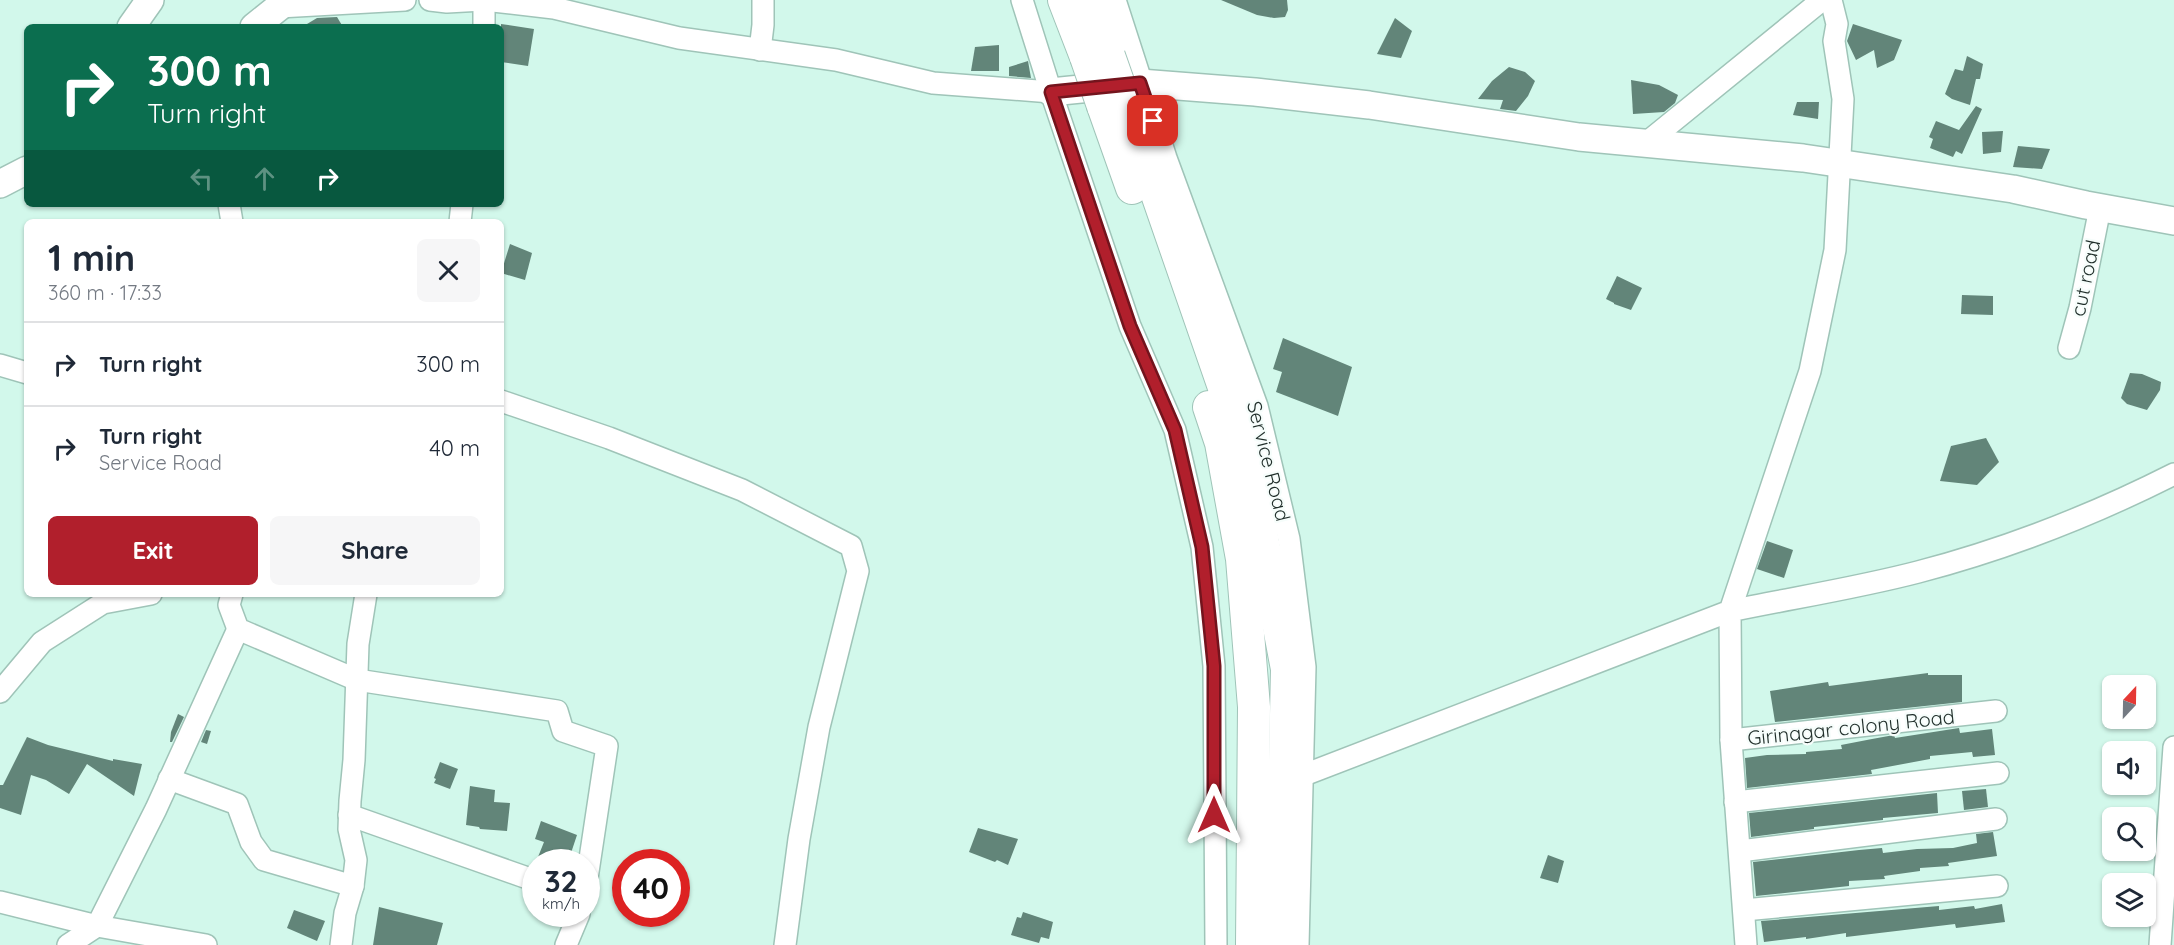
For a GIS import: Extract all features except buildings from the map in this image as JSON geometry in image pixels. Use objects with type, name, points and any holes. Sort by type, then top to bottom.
[{"type":"highway","points":[[1064,0],[1122,95],[1245,448],[1287,669],[1281,945]]},
{"type":"highway","points":[[1090,0],[1097,56]]},
{"type":"highway","points":[[1122,95],[1221,443],[1242,559],[1254,707],[1252,945]]},
{"type":"main road","points":[[132,24],[150,0]]},
{"type":"main road","points":[[257,24],[281,3]]},
{"type":"main road","points":[[1051,92],[1122,95],[1255,92],[1369,105],[1579,137],[1803,158],[2013,189],[2174,221]]},
{"type":"street","points":[[281,3],[405,0]]},
{"type":"street","points":[[430,0],[540,3],[601,10],[679,38],[836,60],[933,83],[1051,92]]},
{"type":"street","points":[[484,0],[484,24]]},
{"type":"street","points":[[759,50],[763,25],[762,0]]},
{"type":"street","points":[[1022,0],[1130,326],[1175,430],[1202,547],[1214,666],[1216,945]]},
{"type":"street","name":"Service Road","points":[[1115,0],[1122,95],[1257,406],[1289,539],[1305,667],[1298,945]]},
{"type":"street","points":[[1645,144],[1821,0]]},
{"type":"street","points":[[1731,741],[1730,611],[1810,370],[1835,250],[1843,99],[1834,41],[1836,24],[1831,0]]},
{"type":"street","name":"cut road","points":[[2069,348],[2080,308],[2100,208]]},
{"type":"street","points":[[0,365],[24,372]]},
{"type":"street","points":[[504,402],[609,438],[741,490],[851,546],[858,571],[819,727],[799,839],[785,945]]},
{"type":"street","points":[[1304,775],[1730,611],[1918,572],[2019,541],[2121,501],[2174,474]]},
{"type":"street","points":[[0,692],[42,642],[103,603],[135,597]]},
{"type":"street","points":[[68,945],[97,926],[169,779],[238,629],[229,605],[231,597]]},
{"type":"street","points":[[341,945],[356,860],[349,829],[349,815],[358,644],[366,597]]},
{"type":"street","points":[[238,629],[357,680],[557,711],[563,731],[607,746],[591,849]]},
{"type":"street","name":"Girinagar colony Road","points":[[1746,945],[1731,741],[1996,711]]},
{"type":"street","points":[[2160,945],[2171,819],[2174,747]]},
{"type":"street","points":[[1736,802],[1998,773]]},
{"type":"street","points":[[169,779],[237,804],[251,842],[264,860],[353,886]]},
{"type":"street","points":[[349,815],[522,876]]},
{"type":"street","points":[[1740,851],[1996,819]]},
{"type":"street","points":[[1744,910],[1996,886]]},
{"type":"street","points":[[0,902],[97,926],[206,945]]},
{"type":"street","points":[[566,945],[574,927]]},
{"type":"route","points":[[1153,121],[1140,83],[1051,92],[1130,326],[1175,430],[1202,547],[1214,666],[1214,815]]}]
